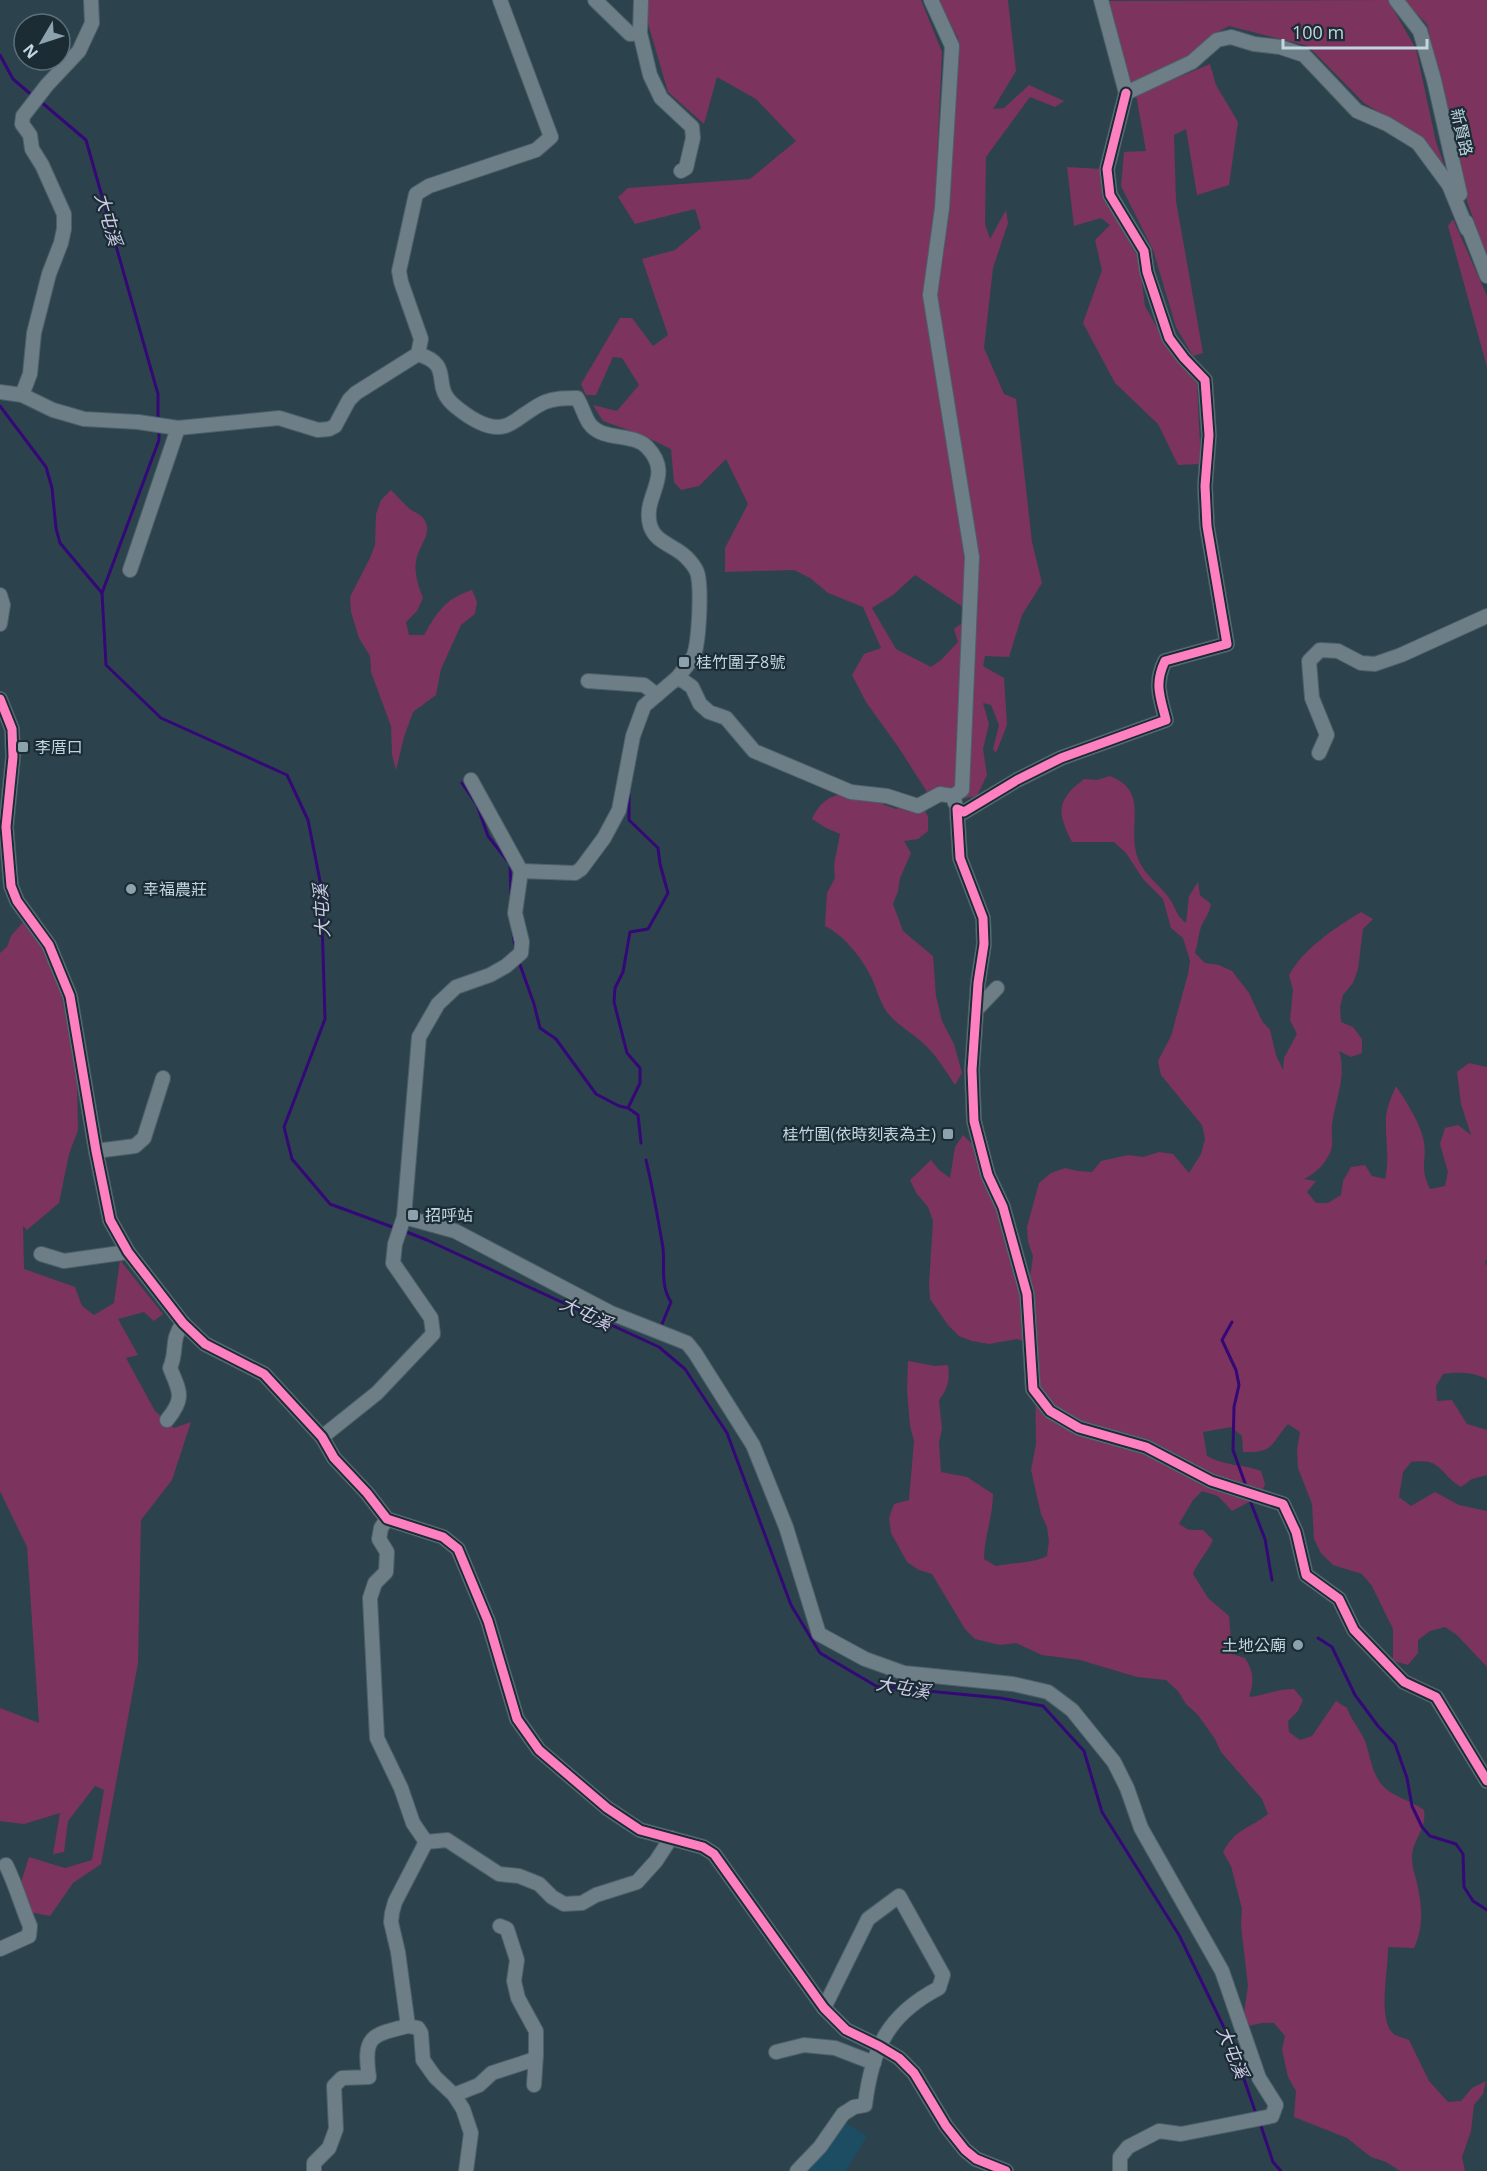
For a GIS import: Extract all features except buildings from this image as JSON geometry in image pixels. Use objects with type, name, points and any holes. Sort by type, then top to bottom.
[{"type":"street","points":[[22,395],[30,374],[34,333],[49,274],[64,229],[63,214],[42,165],[32,149],[30,135],[22,124],[23,116],[47,85],[79,51],[92,23],[91,0]]},
{"type":"street","points":[[0,392],[22,395],[53,410],[84,419],[138,422],[178,429],[279,418],[318,430],[335,426],[349,400],[356,393],[418,354],[421,339],[399,270],[416,194],[429,186],[536,150],[551,137],[500,0]]},
{"type":"street","points":[[595,0],[630,34],[640,33]]},
{"type":"street","points":[[641,0],[640,33],[650,75],[661,98],[692,127],[693,138],[686,168],[681,171]]},
{"type":"street","points":[[931,0],[952,46],[942,208],[930,295],[972,557],[962,790],[955,803],[960,858],[983,918],[984,944],[978,983],[972,1070],[974,1121],[988,1175],[1003,1207],[1027,1294],[1033,1389],[1050,1411],[1079,1428],[1146,1447],[1211,1481],[1283,1504],[1296,1532],[1306,1575],[1339,1599],[1354,1630],[1404,1682],[1436,1697],[1487,1781]]},
{"type":"street","points":[[678,677],[692,687],[700,704],[709,712],[726,718],[754,751],[851,792],[886,796],[918,806],[940,794],[964,812],[1017,780],[1061,758],[1166,720],[1159,693],[1158,675],[1165,661],[1227,644],[1207,526],[1205,486],[1209,435],[1205,380],[1169,339],[1147,272],[1144,251],[1110,195],[1107,169],[1126,93],[1101,0]]},
{"type":"street","name":"新賢路","points":[[1396,0],[1420,31],[1434,80],[1467,229],[1487,276]]},
{"type":"street","points":[[1126,93],[1192,63],[1217,40],[1231,37],[1254,44],[1280,47],[1304,55],[1357,111],[1387,124],[1418,143],[1449,185],[1467,229]]},
{"type":"street","points":[[418,354],[438,363],[444,395],[447,399],[464,413],[485,424],[506,426],[543,403],[559,398],[577,398],[589,423],[598,432],[647,447],[658,463],[659,471],[658,485],[648,515],[651,528],[663,543],[675,547],[697,571],[699,616],[694,655],[678,677],[644,706],[633,736],[619,810],[604,838],[581,869],[575,873],[521,871]]},
{"type":"street","points":[[130,570],[178,429]]},
{"type":"street","points":[[0,595],[3,605],[0,624]]},
{"type":"street","points":[[1319,753],[1327,735],[1312,698],[1309,661],[1314,654],[1320,650],[1338,651],[1361,663],[1375,664],[1401,655],[1487,616]]},
{"type":"street","points":[[588,681],[644,685],[657,695]]},
{"type":"street","points":[[0,699],[12,729],[13,757],[6,827],[11,886],[17,901],[49,945],[70,996],[110,1220],[128,1252],[183,1323],[205,1344],[264,1374],[322,1437],[334,1458],[367,1493],[387,1519],[442,1537],[459,1549],[488,1621],[517,1719],[539,1750],[608,1808],[640,1830],[704,1847],[714,1854],[824,2008],[846,2030],[899,2058],[914,2073],[946,2126],[965,2150],[976,2159],[1006,2171]]},
{"type":"street","points":[[322,1437],[376,1393],[433,1334],[431,1318],[393,1263],[395,1244],[404,1220],[419,1036],[438,1004],[456,987],[490,975],[517,956],[522,942],[515,914],[521,871],[471,780]]},
{"type":"street","points":[[976,1010],[997,988]]},
{"type":"street","points":[[96,1151],[135,1146],[144,1138],[163,1078]]},
{"type":"street","points":[[404,1220],[455,1231],[611,1313],[687,1343],[753,1445],[786,1527],[819,1634],[865,1659],[904,1673],[1013,1683],[1048,1692],[1072,1710],[1114,1762],[1127,1788],[1141,1828],[1222,1971],[1259,2078],[1276,2105],[1272,2116],[1264,2118],[1181,2134],[1159,2131],[1128,2147],[1120,2157],[1120,2171]]},
{"type":"street","points":[[41,1254],[64,1261],[128,1252]]},
{"type":"street","points":[[167,1420],[177,1408],[181,1395],[170,1368],[175,1357],[175,1334],[183,1323]]},
{"type":"street","points":[[387,1519],[381,1528],[379,1539],[387,1552],[386,1572],[375,1583],[370,1598],[377,1738],[401,1788],[412,1823],[426,1842]]},
{"type":"street","points":[[426,1842],[447,1840],[499,1874],[519,1876],[539,1884],[552,1897],[564,1904],[582,1903],[596,1895],[637,1882],[656,1861],[671,1838]]},
{"type":"street","points":[[408,2026],[392,1913],[395,1902],[426,1842]]},
{"type":"street","points":[[0,1949],[29,1936],[31,1932],[16,1895],[17,1887],[6,1865]]},
{"type":"street","points":[[797,2171],[820,2147],[843,2114],[865,2105],[868,2079],[882,2038],[899,2015],[920,1998],[939,1988],[943,1975],[899,1896],[868,1919],[824,2008]]},
{"type":"street","points":[[500,1926],[507,1929],[517,1960],[514,1981],[518,1998],[536,2031],[534,2085]]},
{"type":"street","points":[[314,2171],[314,2163],[329,2148],[336,2129],[334,2086],[342,2078],[369,2077],[366,2056],[372,2039],[376,2034],[408,2026],[418,2028],[421,2033],[423,2060],[435,2077],[454,2095],[463,2109],[471,2133],[466,2171]]},
{"type":"street","points":[[776,2052],[804,2045],[835,2048],[874,2063]]},
{"type":"street","points":[[454,2095],[479,2085],[492,2073],[532,2060],[536,2055]]},
{"type":"shaded area","points":[[648,0],[921,0],[942,52],[935,204],[925,311],[957,505],[965,566],[966,609],[915,575],[893,595],[872,608],[896,649],[931,667],[958,642],[954,629],[962,623],[962,712],[958,785],[937,792],[927,792],[866,702],[852,675],[864,654],[881,648],[863,607],[828,593],[810,578],[794,570],[725,572],[725,548],[748,504],[726,459],[699,486],[681,490],[674,482],[671,449],[642,435],[603,421],[593,405],[617,411],[639,385],[622,358],[613,357],[596,395],[586,395],[581,384],[620,318],[632,318],[653,346],[668,335],[642,259],[675,250],[701,228],[695,209],[635,224],[618,197],[628,188],[750,179],[796,141],[756,99],[717,77],[704,124],[668,92],[647,20]]},
{"type":"shaded area","points":[[937,0],[1008,0],[1016,71],[993,109],[1004,108],[1029,85],[1064,101],[1055,107],[1030,97],[986,157],[985,224],[990,239],[1006,210],[1008,223],[993,268],[984,348],[1004,394],[1016,399],[1032,542],[1042,583],[1022,615],[1009,657],[985,656],[983,666],[1004,678],[1007,725],[996,753],[993,749],[999,725],[991,705],[983,703],[989,724],[983,749],[987,775],[977,796],[961,799],[970,778],[976,555],[947,353],[936,293],[953,136],[958,38]]},
{"type":"shaded area","points":[[1388,0],[1416,49],[1436,142],[1444,164],[1419,137],[1364,103],[1308,46],[1229,26],[1212,35],[1188,59],[1132,85],[1106,1]]},
{"type":"shaded area","points":[[1403,0],[1487,0],[1487,258],[1466,198],[1427,24]]},
{"type":"shaded area","points":[[1210,64],[1216,85],[1238,122],[1229,185],[1197,195],[1186,129],[1174,135],[1176,201],[1203,353],[1193,356],[1176,327],[1153,250],[1121,186],[1124,152],[1146,151],[1136,95]]},
{"type":"shaded area","points":[[1067,167],[1102,169],[1119,224],[1139,259],[1145,306],[1163,338],[1197,383],[1201,464],[1178,465],[1158,424],[1115,383],[1083,323],[1102,270],[1095,240],[1110,225],[1101,218],[1074,226]]},
{"type":"shaded area","points":[[1453,219],[1487,296],[1487,367],[1448,226]]},
{"type":"shaded area","points":[[391,490],[411,510],[422,517],[427,528],[416,567],[423,598],[417,611],[406,622],[409,635],[424,635],[443,607],[455,597],[472,590],[477,602],[475,614],[461,625],[441,669],[436,695],[413,712],[396,770],[392,755],[391,726],[371,672],[370,656],[359,638],[351,612],[350,597],[375,545],[376,514],[381,500]]},
{"type":"shaded area","points":[[1110,776],[1130,791],[1135,810],[1135,844],[1140,863],[1167,895],[1180,918],[1186,923],[1189,896],[1198,882],[1200,895],[1211,904],[1201,927],[1195,953],[1205,963],[1219,965],[1232,971],[1249,993],[1262,1021],[1270,1030],[1276,1055],[1283,1070],[1284,1058],[1297,1034],[1290,1020],[1293,990],[1289,975],[1312,947],[1341,925],[1361,912],[1373,919],[1363,929],[1358,969],[1353,983],[1343,995],[1340,1007],[1341,1022],[1353,1027],[1362,1039],[1362,1053],[1351,1057],[1339,1051],[1342,1070],[1332,1125],[1331,1150],[1319,1168],[1304,1179],[1316,1181],[1307,1192],[1316,1203],[1328,1203],[1341,1195],[1343,1181],[1351,1167],[1365,1165],[1372,1176],[1385,1179],[1386,1117],[1396,1086],[1413,1113],[1422,1135],[1425,1149],[1425,1175],[1430,1189],[1445,1186],[1448,1172],[1440,1144],[1445,1128],[1458,1125],[1471,1135],[1461,1104],[1457,1072],[1469,1063],[1487,1067],[1487,1259],[1485,1262],[1487,1266],[1487,1379],[1465,1373],[1443,1374],[1436,1386],[1437,1401],[1452,1400],[1467,1424],[1487,1430],[1487,1475],[1472,1479],[1461,1487],[1435,1464],[1421,1461],[1411,1462],[1403,1472],[1399,1497],[1411,1506],[1435,1492],[1459,1505],[1487,1511],[1487,1667],[1457,1635],[1445,1627],[1430,1631],[1418,1640],[1418,1653],[1408,1665],[1393,1661],[1393,1629],[1372,1586],[1362,1574],[1333,1565],[1321,1553],[1314,1539],[1312,1504],[1298,1468],[1297,1450],[1300,1432],[1288,1424],[1271,1446],[1253,1452],[1243,1452],[1242,1436],[1231,1427],[1203,1432],[1207,1456],[1220,1462],[1261,1471],[1265,1484],[1260,1496],[1232,1511],[1218,1496],[1202,1491],[1193,1500],[1179,1524],[1189,1530],[1203,1530],[1213,1540],[1193,1574],[1208,1598],[1229,1616],[1232,1654],[1245,1658],[1252,1672],[1249,1697],[1294,1689],[1303,1700],[1298,1711],[1288,1721],[1289,1732],[1300,1740],[1312,1736],[1336,1701],[1347,1708],[1361,1732],[1381,1784],[1390,1792],[1424,1810],[1423,1824],[1414,1845],[1412,1859],[1419,1891],[1421,1924],[1414,1948],[1388,1947],[1386,2019],[1395,2035],[1409,2040],[1429,2081],[1448,2102],[1461,2101],[1472,2088],[1486,2081],[1483,2094],[1474,2105],[1471,2131],[1462,2157],[1465,2171],[1400,2171],[1386,2162],[1371,2157],[1347,2138],[1294,2117],[1296,2091],[1288,2077],[1282,2050],[1285,2036],[1274,2023],[1248,2026],[1244,2013],[1248,1986],[1241,1926],[1242,1909],[1231,1866],[1223,1852],[1238,1833],[1268,1814],[1262,1799],[1221,1752],[1215,1739],[1178,1691],[1166,1680],[1137,1677],[1080,1660],[1042,1655],[1016,1643],[1000,1645],[975,1639],[965,1629],[932,1574],[919,1570],[907,1562],[891,1533],[889,1518],[894,1504],[909,1500],[914,1441],[910,1426],[907,1390],[908,1361],[935,1366],[948,1365],[948,1384],[939,1400],[942,1429],[939,1442],[941,1472],[967,1477],[993,1494],[984,1559],[996,1566],[1035,1560],[1047,1556],[1049,1541],[1031,1470],[1036,1444],[1035,1372],[1038,1358],[1030,1344],[1017,1339],[989,1344],[972,1341],[959,1336],[948,1325],[930,1299],[933,1221],[928,1207],[917,1194],[910,1180],[931,1160],[950,1178],[955,1147],[963,1135],[972,1144],[977,1155],[1027,1285],[1033,1256],[1028,1242],[1027,1227],[1039,1183],[1051,1173],[1065,1168],[1092,1172],[1101,1161],[1128,1155],[1143,1157],[1159,1152],[1173,1154],[1189,1173],[1201,1154],[1205,1139],[1202,1125],[1161,1075],[1158,1061],[1171,1036],[1188,974],[1190,961],[1183,938],[1171,928],[1163,899],[1143,879],[1126,853],[1114,842],[1072,842],[1063,822],[1064,800],[1075,786],[1084,779],[1097,780]]},
{"type":"shaded area","points":[[850,792],[878,792],[882,804],[896,809],[909,804],[922,804],[928,817],[928,831],[918,839],[904,841],[911,853],[900,878],[893,904],[903,931],[933,956],[936,996],[942,1021],[954,1044],[962,1073],[955,1085],[932,1052],[886,1011],[869,973],[853,949],[825,926],[827,893],[835,878],[834,865],[840,834],[812,819],[819,807],[827,800]]},
{"type":"shaded area","points":[[25,920],[45,949],[59,981],[77,1080],[78,1130],[69,1154],[59,1203],[27,1230],[23,1226],[24,1269],[75,1287],[82,1306],[94,1315],[114,1303],[120,1260],[163,1314],[154,1321],[144,1312],[118,1319],[138,1355],[126,1358],[155,1411],[174,1428],[191,1422],[172,1480],[141,1520],[138,1663],[101,1864],[73,1883],[50,1916],[29,1912],[19,1889],[29,1857],[65,1868],[92,1860],[104,1790],[95,1786],[68,1821],[64,1852],[53,1854],[60,1813],[24,1824],[0,1821],[0,1708],[39,1723],[27,1547],[0,1491],[0,953],[7,947],[11,936]]},
{"type":"shaded area","points":[[840,2119],[867,2136],[846,2171],[802,2171]]},
{"type":"waterway","name":"大屯溪","points":[[0,55],[13,79],[34,97]]},
{"type":"waterway","name":"大屯溪","points":[[40,101],[86,140],[158,394],[158,417]]},
{"type":"waterway","points":[[0,406],[46,467],[52,488],[60,543],[102,593]]},
{"type":"waterway","name":"大屯溪","points":[[159,434],[159,440],[102,593],[106,665],[161,718],[287,775],[308,820],[321,886],[325,1019],[284,1127],[292,1159],[330,1204],[395,1228]]},
{"type":"waterway","points":[[462,783],[477,805],[488,836],[510,864],[511,896]]},
{"type":"waterway","points":[[628,1108],[640,1083],[640,1068],[627,1053],[614,1002],[615,988],[623,972],[630,932],[648,929],[668,893],[658,848],[629,820],[629,794]]},
{"type":"waterway","points":[[513,933],[515,947]]},
{"type":"waterway","points":[[519,962],[540,1028],[556,1039],[596,1094],[638,1115],[641,1143]]},
{"type":"waterway","points":[[646,1160],[663,1248],[665,1289],[671,1302],[662,1324]]},
{"type":"waterway","name":"大屯溪","points":[[404,1231],[659,1347],[685,1369],[727,1433],[791,1605],[820,1653],[876,1686],[1000,1698],[1043,1706],[1084,1751],[1102,1812],[1179,1935],[1232,2044],[1256,2114]]},
{"type":"waterway","points":[[1232,1322],[1222,1340],[1236,1370],[1239,1385],[1234,1407],[1233,1450],[1246,1486]]},
{"type":"waterway","points":[[1251,1503],[1265,1539],[1272,1580]]},
{"type":"waterway","points":[[1318,1638],[1332,1647],[1355,1695],[1395,1744],[1407,1778],[1412,1806],[1422,1827],[1430,1836],[1456,1844],[1463,1854],[1464,1887],[1473,1901],[1487,1910]]},
{"type":"waterway","name":"大屯溪","points":[[1260,2123],[1273,2162],[1281,2171]]},
{"type":"cycle path","points":[[1126,93],[1107,169],[1110,195],[1144,251],[1147,272],[1169,338],[1205,380],[1209,435],[1205,486],[1207,526],[1227,644],[1165,661],[1159,683],[1166,720],[1061,758],[1017,780],[964,812],[957,809],[960,858],[983,918],[984,944],[978,983],[972,1070],[974,1121],[988,1175],[1003,1207],[1027,1294],[1033,1389],[1050,1411],[1079,1428],[1146,1447],[1211,1481],[1283,1504],[1296,1532],[1306,1575],[1339,1599],[1354,1630],[1404,1682],[1436,1697],[1487,1781]]},
{"type":"cycle path","points":[[0,699],[12,729],[13,757],[6,827],[11,886],[17,901],[49,945],[70,996],[110,1220],[128,1252],[183,1323],[205,1344],[264,1374],[322,1437],[334,1458],[367,1493],[387,1519],[443,1537],[458,1549],[488,1621],[517,1719],[539,1750],[607,1808],[640,1830],[703,1847],[714,1854],[824,2008],[846,2030],[899,2058],[914,2073],[946,2126],[965,2150],[976,2159],[1006,2171]]},
{"type":"place","name":"桂竹圍子8號","points":[[684,662]]},
{"type":"place","name":"李厝口","points":[[23,747]]},
{"type":"place","name":"幸福農莊","points":[[131,889]]},
{"type":"place","name":"桂竹圍(依時刻表為主)","points":[[948,1134]]},
{"type":"place","name":"招呼站","points":[[413,1215]]},
{"type":"place","name":"土地公廟","points":[[1298,1645]]}]
